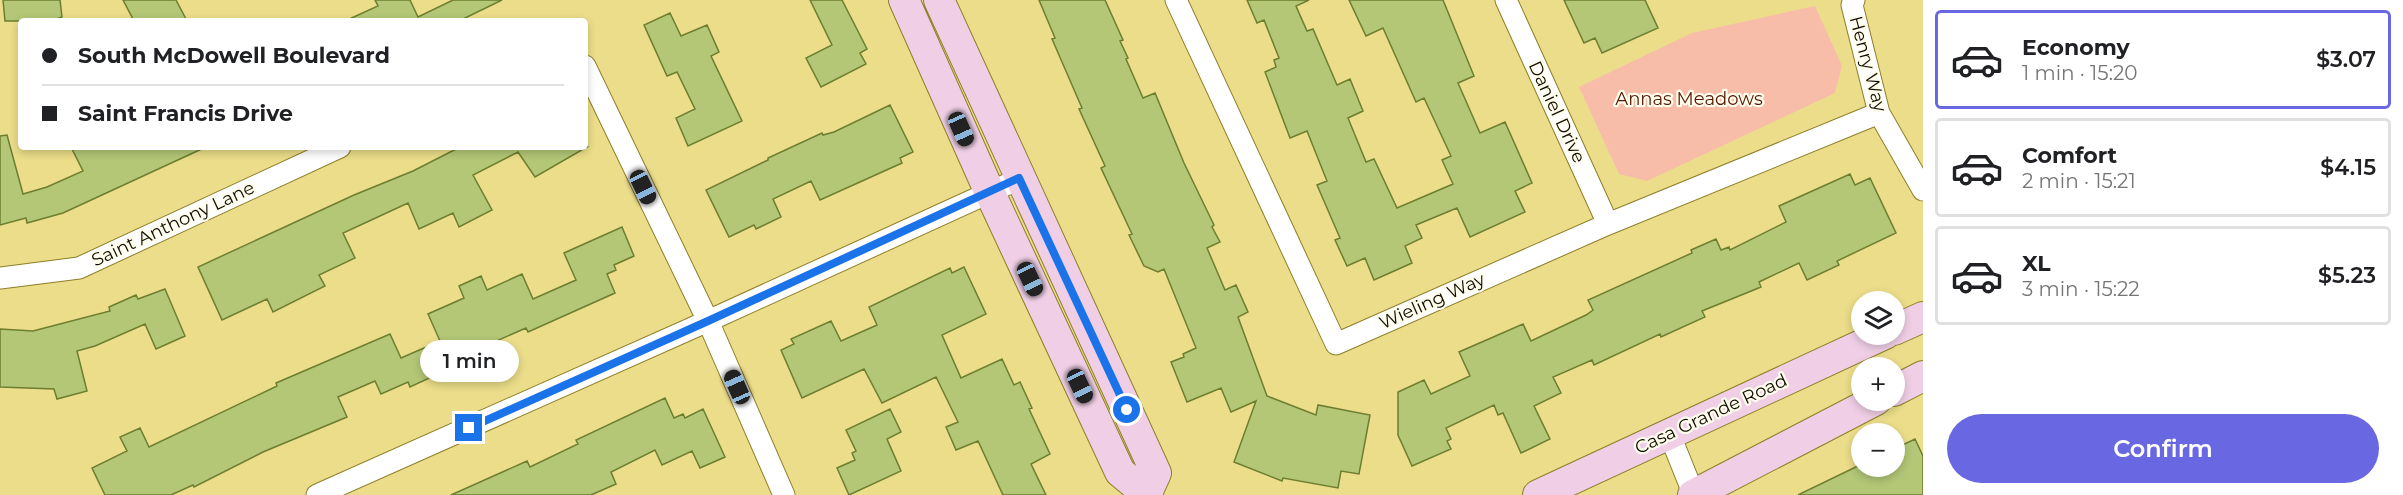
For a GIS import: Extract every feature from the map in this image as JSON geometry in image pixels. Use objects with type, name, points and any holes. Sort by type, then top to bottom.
[{"type":"main road","points":[[904,0],[990,194],[1120,472],[1147,494],[1156,473],[939,0]]},
{"type":"main road","points":[[1905,325],[1923,317]]},
{"type":"main road","name":"Casa Grande Road","points":[[1538,495],[1861,345]]},
{"type":"main road","points":[[1905,385],[1923,376]]},
{"type":"main road","points":[[1694,495],[1855,411]]},
{"type":"street","name":"Wieling Way","points":[[1176,0],[1336,344],[1608,224],[1879,113]]},
{"type":"street","name":"Daniel Drive","points":[[1506,0],[1608,224]]},
{"type":"street","name":"Henry Way","points":[[1854,0],[1852,5],[1879,113],[1923,190]]},
{"type":"street","points":[[588,72],[708,321],[784,495]]},
{"type":"street","name":"Saint Anthony Lane","points":[[0,278],[79,268],[334,150]]},
{"type":"street","points":[[317,495],[990,194],[1019,178]]},
{"type":"street","points":[[1669,433],[1694,495]]},
{"type":"green space","name":"Annas Meadows","points":[[1815,6],[1842,66],[1835,93],[1647,181],[1619,174],[1579,87],[1692,33]]},
{"type":"building","points":[[3,0],[60,0],[62,17],[18,18],[18,21],[5,21]]},
{"type":"building","points":[[123,0],[176,0],[185,18],[132,18]]},
{"type":"building","points":[[375,0],[410,0],[418,17],[453,0],[502,0],[465,18],[352,18],[378,6]]},
{"type":"building","points":[[810,0],[842,0],[867,49],[860,53],[866,64],[821,87],[806,58],[832,45]]},
{"type":"building","points":[[1039,0],[1105,0],[1123,40],[1120,41],[1128,58],[1126,59],[1143,98],[1155,93],[1184,163],[1214,225],[1212,227],[1220,242],[1207,248],[1225,290],[1236,285],[1248,312],[1238,317],[1267,396],[1316,415],[1318,405],[1370,415],[1359,474],[1341,471],[1338,488],[1283,478],[1282,481],[1234,462],[1256,401],[1231,412],[1221,388],[1187,402],[1171,362],[1184,357],[1183,354],[1196,348],[1164,269],[1158,272],[1144,266],[1129,235],[1132,234],[1101,168],[1105,166],[1079,109],[1082,108],[1052,39],[1055,38]]},
{"type":"building","points":[[1247,0],[1309,0],[1296,6],[1307,31],[1313,29],[1337,85],[1350,79],[1363,111],[1348,118],[1366,162],[1374,159],[1397,208],[1453,184],[1442,160],[1451,156],[1424,98],[1416,102],[1383,28],[1366,36],[1349,0],[1443,0],[1474,76],[1458,83],[1480,133],[1505,122],[1532,183],[1515,191],[1525,212],[1470,237],[1457,208],[1416,225],[1422,238],[1405,246],[1412,263],[1374,280],[1365,258],[1347,266],[1335,240],[1340,238],[1317,185],[1327,181],[1307,131],[1290,138],[1265,72],[1276,67],[1274,60],[1279,58],[1264,20],[1257,23]]},
{"type":"building","points":[[1564,0],[1645,0],[1658,28],[1602,53],[1595,38],[1584,43]]},
{"type":"building","points":[[670,13],[681,36],[707,25],[719,52],[711,56],[742,121],[688,146],[676,118],[695,109],[677,72],[667,76],[644,25]]},
{"type":"building","points":[[890,105],[913,152],[900,158],[902,163],[820,200],[811,181],[773,199],[781,217],[756,229],[754,225],[729,237],[706,190],[822,133],[823,135],[834,132]]},
{"type":"building","points":[[7,135],[23,194],[47,187],[83,171],[72,150],[200,150],[63,213],[27,223],[26,218],[0,225],[0,136]]},
{"type":"building","points":[[454,150],[582,150],[535,177],[518,152],[473,175],[492,210],[459,227],[453,213],[419,229],[408,203],[343,233],[355,258],[319,275],[325,286],[273,312],[267,299],[222,320],[198,267],[354,195],[413,171]]},
{"type":"building","points":[[1850,174],[1855,185],[1870,178],[1896,233],[1837,261],[1839,265],[1807,280],[1799,263],[1759,282],[1761,287],[1702,311],[1705,317],[1661,337],[1660,334],[1594,365],[1592,360],[1553,377],[1561,393],[1534,406],[1550,439],[1521,453],[1503,413],[1498,415],[1494,405],[1446,428],[1451,439],[1447,441],[1451,449],[1412,466],[1398,435],[1398,392],[1424,380],[1431,394],[1470,376],[1459,352],[1523,324],[1531,341],[1593,310],[1588,300],[1692,253],[1691,250],[1716,239],[1721,250],[1729,247],[1730,250],[1786,222],[1779,206]]},
{"type":"building","points":[[622,227],[634,256],[614,265],[616,270],[607,274],[615,293],[528,332],[526,328],[476,350],[479,355],[410,387],[408,382],[381,394],[375,381],[338,397],[347,417],[263,452],[194,487],[193,485],[171,495],[105,495],[92,468],[127,451],[120,437],[140,428],[149,447],[277,386],[276,383],[390,334],[401,358],[440,341],[428,314],[464,298],[459,286],[481,276],[487,290],[522,274],[533,299],[576,280],[564,253]]},
{"type":"building","points":[[964,267],[986,314],[942,335],[961,378],[1002,359],[1014,385],[1020,382],[1032,408],[1029,409],[1050,454],[1031,464],[1046,495],[1003,495],[978,441],[956,450],[946,427],[958,422],[936,377],[882,403],[864,369],[802,398],[781,350],[794,344],[791,339],[831,321],[841,341],[877,325],[869,307],[950,268],[952,273]]},
{"type":"building","points":[[165,289],[185,336],[156,349],[145,324],[95,346],[77,351],[87,391],[57,399],[54,389],[0,387],[0,329],[33,331],[110,311],[109,307],[136,295],[138,299]]},
{"type":"building","points":[[665,398],[674,418],[683,414],[685,418],[703,409],[725,457],[700,468],[692,451],[662,465],[655,450],[611,472],[616,484],[591,495],[451,495],[527,461],[530,467],[578,444],[576,440]]},
{"type":"building","points":[[890,409],[901,432],[887,439],[901,471],[849,495],[837,468],[855,460],[852,453],[856,451],[846,430]]},
{"type":"building","points":[[1915,439],[1923,456],[1923,495],[1798,495],[1851,469],[1851,477],[1905,477],[1905,444]]},
{"type":"route","points":[[469,428],[966,205],[1019,178],[1127,410]]}]
